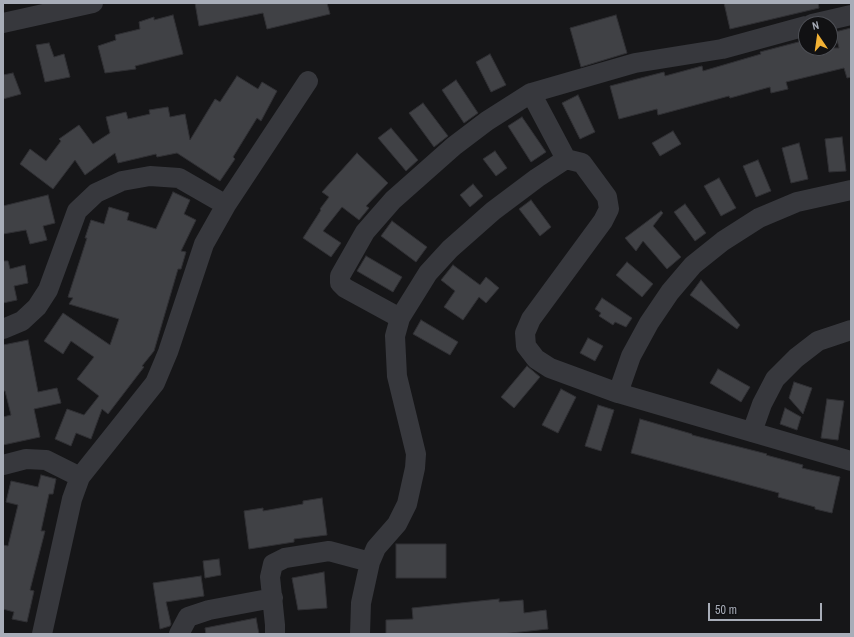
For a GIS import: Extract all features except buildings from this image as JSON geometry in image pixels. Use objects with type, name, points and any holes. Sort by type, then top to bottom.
[{"type":"street","points":[[3,24],[93,3]]},
{"type":"street","points":[[838,18],[851,15]]},
{"type":"street","points":[[400,318],[345,288],[340,283],[340,276],[361,238],[393,200],[425,171],[488,121],[532,93],[635,63],[722,49],[798,28]]},
{"type":"street","points":[[42,634],[72,499],[80,477],[155,383],[168,352],[204,244],[226,205],[308,81]]},
{"type":"street","points":[[532,93],[566,159]]},
{"type":"street","points":[[360,634],[361,603],[370,562],[376,548],[398,524],[407,504],[415,468],[415,447],[397,376],[395,336],[400,318],[428,273],[450,249],[493,211],[537,178],[566,159],[582,163],[607,197],[609,209],[603,221],[531,320],[525,332],[526,346],[536,359],[550,368],[618,393],[851,461]]},
{"type":"street","points":[[3,330],[22,321],[37,307],[48,290],[77,211],[96,193],[122,181],[150,176],[179,178],[226,205]]},
{"type":"street","points":[[618,393],[631,356],[649,323],[670,292],[693,265],[723,241],[759,218],[797,202],[851,190]]},
{"type":"street","points":[[752,432],[762,404],[775,379],[790,363],[818,341],[851,330]]},
{"type":"street","points":[[3,465],[26,460],[46,460],[80,477]]},
{"type":"street","points":[[274,634],[273,598],[270,577],[273,564],[285,558],[329,551],[370,562]]},
{"type":"street","points":[[179,634],[188,617],[209,610],[273,598]]}]
